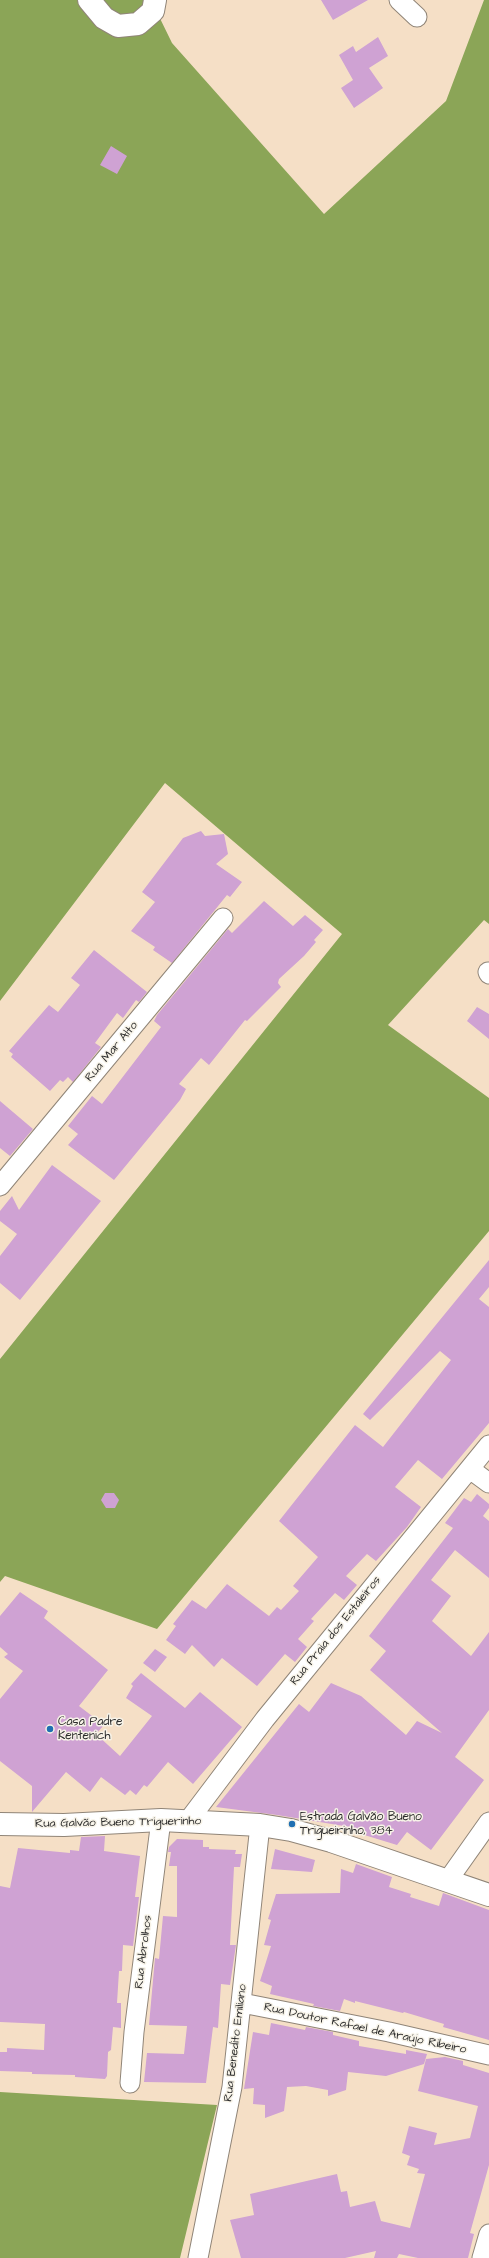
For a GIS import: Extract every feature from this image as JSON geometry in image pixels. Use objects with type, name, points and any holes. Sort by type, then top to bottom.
[{"type":"street","points":[[89,0],[104,18],[118,26],[138,24],[153,11],[155,0]]},
{"type":"street","points":[[399,0],[417,17]]},
{"type":"street","name":"Rua Mar Alto","points":[[0,1186],[223,918]]},
{"type":"street","name":"Rua Praia dos Estaleiros","points":[[188,1821],[265,1719],[489,1446]]},
{"type":"street","points":[[470,1468],[489,1483]]},
{"type":"street","name":"Rua Galvão Bueno Triguerinho","points":[[0,1824],[64,1825],[162,1820],[260,1825],[291,1830],[332,1841],[489,1895]]},
{"type":"street","name":"Rua Abrolhos","points":[[130,2083],[134,2032],[162,1820]]},
{"type":"street","points":[[448,1880],[489,1822]]},
{"type":"street","name":"Rua Benedito Emiliano","points":[[198,2258],[232,2087],[260,1825]]},
{"type":"street","name":"Rua Doutor Rafael de Araújo Ribeiro","points":[[242,2003],[389,2032],[489,2055]]},
{"type":"street","points":[[482,2258],[489,2234]]},
{"type":"green space","points":[[0,0],[151,0],[172,43],[324,214],[446,101],[484,0],[489,0],[489,924],[484,920],[388,1025],[489,1098],[489,1231],[157,1629],[5,1576],[0,1582],[0,1359],[342,934],[165,783],[0,1001]]},
{"type":"green space","points":[[0,2092],[217,2105],[180,2258],[0,2258]]},
{"type":"building","points":[[321,0],[368,0],[333,20]]},
{"type":"building","points":[[378,37],[388,56],[369,68],[383,88],[354,108],[341,88],[353,80],[339,55],[353,46],[356,52]]},
{"type":"building","points":[[111,146],[127,156],[117,174],[100,165]]},
{"type":"building","points":[[201,831],[205,836],[224,834],[228,854],[216,864],[242,882],[230,897],[227,895],[172,963],[153,950],[155,947],[131,931],[155,902],[142,892],[183,838]]},
{"type":"building","points":[[264,901],[293,926],[305,915],[323,930],[314,940],[316,942],[304,956],[279,979],[278,983],[281,987],[247,1021],[245,1020],[209,1065],[201,1058],[179,1084],[186,1089],[180,1100],[114,1180],[68,1145],[78,1134],[68,1126],[92,1096],[102,1104],[161,1027],[154,1021],[157,1015],[228,929],[232,933]]},
{"type":"building","points":[[94,950],[147,992],[139,1002],[136,1000],[123,1018],[117,1013],[95,1043],[101,1047],[73,1082],[68,1077],[63,1082],[60,1080],[50,1091],[11,1057],[13,1054],[9,1051],[49,1005],[58,1012],[80,985],[71,978]]},
{"type":"building","points":[[477,1007],[489,1014],[489,1039],[467,1021]]},
{"type":"building","points":[[0,1101],[33,1129],[10,1156],[0,1148]]},
{"type":"building","points":[[52,1165],[101,1201],[20,1300],[0,1283],[0,1256],[17,1234],[0,1221],[0,1211],[12,1196],[19,1210]]},
{"type":"building","points":[[489,1260],[489,1287],[479,1299],[489,1307],[489,1423],[442,1479],[418,1460],[395,1487],[421,1507],[407,1527],[376,1561],[367,1554],[346,1576],[357,1585],[344,1600],[335,1593],[311,1619],[314,1621],[298,1639],[307,1647],[295,1662],[285,1654],[257,1686],[222,1658],[214,1667],[192,1645],[185,1654],[166,1640],[176,1626],[173,1624],[192,1600],[206,1609],[227,1584],[269,1616],[277,1607],[281,1610],[299,1591],[293,1586],[318,1557],[279,1521],[355,1425],[383,1447],[451,1360],[440,1351],[370,1420],[363,1414]]},
{"type":"building","points":[[105,1493],[114,1493],[119,1500],[115,1508],[106,1508],[101,1500]]},
{"type":"building","points":[[477,1494],[489,1504],[489,1508],[483,1516],[489,1521],[489,1578],[455,1550],[431,1580],[451,1596],[432,1621],[471,1656],[489,1632],[489,1710],[455,1757],[484,1780],[431,1850],[407,1832],[397,1845],[348,1830],[350,1827],[216,1807],[299,1704],[309,1712],[331,1683],[361,1696],[406,1735],[417,1721],[442,1733],[370,1670],[386,1651],[369,1636],[453,1528],[445,1523],[464,1498],[471,1502]]},
{"type":"building","points":[[20,1592],[48,1611],[44,1618],[108,1670],[79,1706],[104,1725],[96,1734],[120,1756],[152,1716],[126,1698],[133,1686],[131,1684],[141,1673],[185,1708],[200,1692],[242,1727],[193,1784],[168,1762],[147,1787],[144,1785],[136,1795],[130,1790],[125,1795],[101,1777],[90,1792],[66,1772],[32,1812],[32,1786],[0,1761],[0,1699],[23,1671],[4,1657],[8,1654],[0,1647],[0,1616]]},
{"type":"building","points":[[155,1649],[167,1657],[155,1672],[143,1663]]},
{"type":"building","points":[[105,1836],[104,1851],[140,1856],[135,1897],[139,1897],[133,1946],[123,1945],[122,1971],[119,1971],[117,2003],[121,2003],[121,2028],[113,2027],[111,2050],[108,2052],[107,2076],[105,2079],[75,2077],[75,2075],[32,2074],[32,2072],[0,2071],[0,2052],[7,2052],[7,2048],[44,2050],[45,2024],[0,2022],[0,1886],[10,1888],[18,1848],[70,1853],[70,1850],[79,1851],[81,1837]]},
{"type":"building","points":[[177,1839],[203,1840],[203,1847],[209,1847],[209,1849],[236,1850],[235,1854],[242,1854],[240,1867],[234,1867],[230,1945],[236,1945],[230,1985],[221,1984],[218,2028],[213,2027],[206,2083],[144,2082],[147,2053],[184,2054],[187,2026],[149,2025],[155,1958],[159,1959],[163,1916],[177,1917],[177,1866],[169,1866],[171,1852],[168,1852],[169,1847]]},
{"type":"building","points":[[275,1849],[315,1860],[312,1872],[271,1869]]},
{"type":"building","points":[[356,1864],[392,1877],[389,1887],[411,1894],[410,1897],[439,1906],[443,1893],[489,1910],[489,2040],[443,2027],[444,2024],[404,2012],[355,2001],[355,2003],[344,1999],[340,2011],[313,2006],[314,2004],[270,1994],[272,1986],[260,1981],[271,1946],[264,1945],[271,1920],[268,1919],[276,1894],[340,1893],[341,1869],[353,1873]]},
{"type":"building","points":[[271,2023],[305,2030],[306,2027],[333,2032],[333,2035],[359,2041],[359,2046],[406,2054],[406,2050],[427,2054],[424,2064],[386,2076],[348,2072],[346,2090],[328,2096],[328,2090],[306,2086],[287,2087],[284,2111],[265,2118],[265,2105],[253,2104],[254,2088],[244,2089],[253,2032],[269,2035]]},
{"type":"building","points":[[445,2057],[463,2061],[463,2065],[489,2073],[489,2165],[470,2233],[474,2234],[468,2258],[418,2258],[399,2254],[397,2258],[374,2258],[376,2251],[345,2258],[241,2258],[230,2220],[254,2215],[250,2194],[337,2174],[341,2192],[347,2191],[350,2207],[375,2201],[381,2221],[410,2228],[425,2174],[417,2173],[419,2169],[407,2165],[410,2156],[402,2153],[409,2126],[437,2133],[434,2145],[470,2138],[478,2106],[418,2091],[426,2059]]},
{"type":"place","name":"Casa Padre Kentenich","points":[[50,1729]]},
{"type":"place","name":"Estrada Galvão Bueno Trigueirinho, 384","points":[[292,1824]]}]
